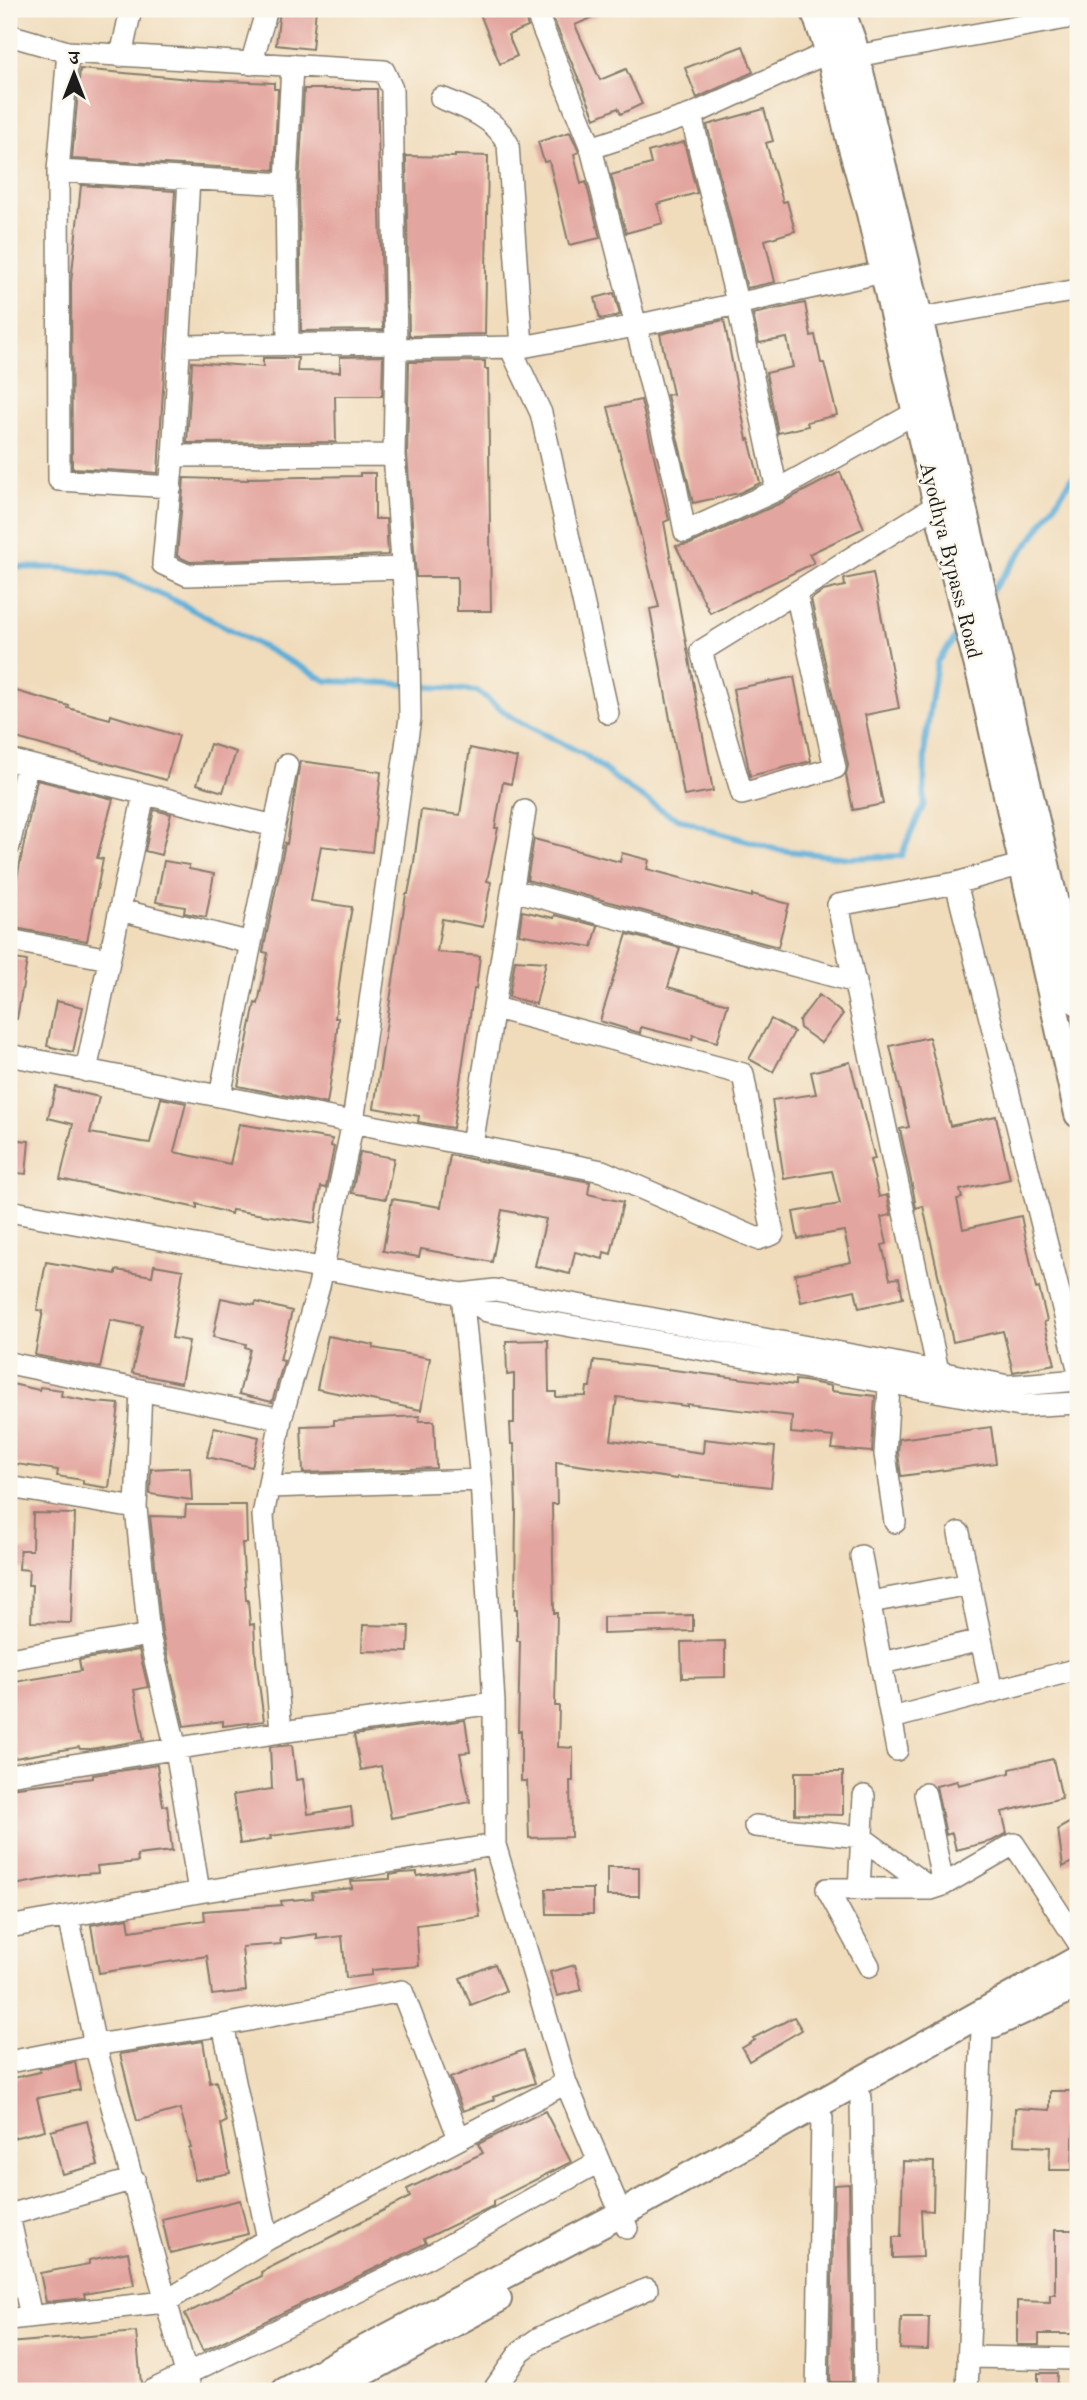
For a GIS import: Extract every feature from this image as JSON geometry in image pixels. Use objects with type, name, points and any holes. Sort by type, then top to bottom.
[{"type":"main road","name":"Ayodhya Bypass Road","points":[[814,9],[829,52],[849,137],[883,216]]},
{"type":"main road","name":"Ayodhya Bypass Road","points":[[841,9],[876,138],[883,216],[959,547],[1078,1002]]},
{"type":"main road","name":"Ayodhya Bypass Road","points":[[907,321],[915,413],[937,505],[959,547]]},
{"type":"main road","name":"Ayodhya Bypass Road","points":[[992,676],[1023,864],[1078,1114]]},
{"type":"main road","points":[[330,2391],[1078,1959]]},
{"type":"main road","points":[[285,2391],[624,2221],[861,2098],[982,2030],[1078,1985]]},
{"type":"street","points":[[121,56],[131,9]]},
{"type":"street","points":[[251,64],[267,9]]},
{"type":"street","points":[[535,9],[591,148],[675,481],[685,532],[777,490],[915,413]]},
{"type":"street","points":[[856,57],[1078,16]]},
{"type":"street","points":[[9,36],[68,52],[384,71],[392,89],[396,346],[394,455],[409,652],[410,718],[353,1122],[323,1267],[281,1419],[263,1516],[281,1732]]},
{"type":"street","points":[[68,52],[58,171],[59,480],[171,487]]},
{"type":"street","points":[[591,148],[691,115],[829,52]]},
{"type":"street","points":[[288,344],[286,184],[292,65]]},
{"type":"street","points":[[441,98],[486,120],[502,132],[508,144],[516,347],[541,413],[608,713]]},
{"type":"street","points":[[691,115],[737,302],[777,490]]},
{"type":"street","points":[[58,171],[286,184]]},
{"type":"street","points":[[189,179],[171,487],[163,564],[187,575],[402,568]]},
{"type":"street","points":[[179,346],[288,344],[516,347],[635,326],[895,269]]},
{"type":"street","points":[[907,321],[1078,290]]},
{"type":"street","points":[[173,456],[394,455]]},
{"type":"street","points":[[796,593],[835,768],[741,794],[701,651],[937,505]]},
{"type":"street","points":[[9,846],[18,762],[274,826]]},
{"type":"street","points":[[220,1096],[287,765]]},
{"type":"street","points":[[86,1071],[144,794]]},
{"type":"street","points":[[472,1145],[525,811]]},
{"type":"street","points":[[939,1381],[838,905],[956,883],[1023,864]]},
{"type":"street","points":[[956,883],[1078,1367]]},
{"type":"street","points":[[513,890],[856,982]]},
{"type":"street","points":[[120,910],[251,943]]},
{"type":"street","points":[[9,940],[110,959]]},
{"type":"street","points":[[9,1055],[602,1171],[758,1239],[773,1234],[743,1074],[495,1008]]},
{"type":"street","points":[[9,1211],[462,1294],[495,1290],[939,1381],[1008,1386],[1078,1380]]},
{"type":"street","points":[[462,1294],[481,1480],[494,1703],[495,1844],[566,2083],[624,2221]]},
{"type":"street","points":[[9,1363],[281,1419]]},
{"type":"street","points":[[890,1372],[885,1454],[895,1522]]},
{"type":"street","points":[[939,1381],[1020,1406],[1078,1403]]},
{"type":"street","points":[[141,1390],[136,1508],[149,1635],[176,1749],[200,1892]]},
{"type":"street","points":[[269,1487],[481,1480]]},
{"type":"street","points":[[9,1487],[136,1508]]},
{"type":"street","points":[[959,1533],[992,1692]]},
{"type":"street","points":[[861,1556],[897,1751]]},
{"type":"street","points":[[870,1602],[970,1584]]},
{"type":"street","points":[[9,1659],[149,1635]]},
{"type":"street","points":[[882,1663],[981,1640]]},
{"type":"street","points":[[892,1718],[1078,1669]]},
{"type":"street","points":[[9,1775],[281,1732],[494,1703]]},
{"type":"street","points":[[925,1794],[937,1887]]},
{"type":"street","points":[[859,1889],[864,1796]]},
{"type":"street","points":[[755,1826],[861,1837],[937,1887]]},
{"type":"street","points":[[9,1927],[200,1892],[495,1844]]},
{"type":"street","points":[[869,1966],[827,1889],[937,1887],[1014,1844],[1078,1942]]},
{"type":"street","points":[[68,1916],[96,2045],[189,2384]]},
{"type":"street","points":[[9,2063],[402,1991],[459,2138]]},
{"type":"street","points":[[223,2025],[268,2239]]},
{"type":"street","points":[[967,2391],[982,2030]]},
{"type":"street","points":[[9,2319],[165,2302],[268,2239],[566,2083]]},
{"type":"street","points":[[861,2098],[865,2391]]},
{"type":"street","points":[[817,2391],[822,2118]]},
{"type":"street","points":[[151,2391],[189,2384],[421,2261],[598,2162]]},
{"type":"street","points":[[31,2316],[9,2216],[134,2179]]},
{"type":"street","points":[[493,2391],[521,2351],[538,2338],[647,2289]]},
{"type":"street","points":[[968,2357],[1078,2359]]},
{"type":"building","points":[[280,9],[316,9],[312,49],[276,45]]},
{"type":"building","points":[[478,9],[522,9],[528,27],[508,35],[517,56],[500,64]]},
{"type":"building","points":[[549,9],[612,9],[575,25],[600,80],[626,69],[642,104],[621,114],[618,108],[595,118]]},
{"type":"building","points":[[743,46],[753,72],[697,98],[685,68]]},
{"type":"building","points":[[80,69],[201,80],[274,83],[274,89],[278,89],[274,170],[72,159]]},
{"type":"building","points":[[304,89],[377,89],[383,330],[301,331],[299,184]]},
{"type":"building","points":[[764,109],[773,141],[766,143],[783,202],[787,201],[795,231],[765,240],[775,282],[747,288],[707,125]]},
{"type":"building","points":[[570,132],[579,152],[574,154],[581,184],[586,182],[600,238],[569,245],[549,161],[544,162],[538,142]]},
{"type":"building","points":[[684,142],[697,193],[657,204],[663,223],[626,233],[611,175],[651,164],[648,152]]},
{"type":"building","points":[[406,156],[488,156],[485,334],[409,336]]},
{"type":"building","points":[[81,185],[175,191],[158,473],[72,468],[71,283]]},
{"type":"building","points":[[614,293],[620,315],[600,319],[595,298]]},
{"type":"building","points":[[805,303],[811,336],[815,335],[837,415],[778,433],[766,373],[793,367],[787,338],[759,343],[753,314]]},
{"type":"building","points":[[724,320],[747,440],[749,439],[760,483],[739,493],[693,503],[667,395],[673,394],[660,334]]},
{"type":"building","points":[[383,356],[382,396],[335,396],[336,442],[187,443],[192,362],[263,367],[263,358],[298,358],[297,371],[340,372],[340,357]]},
{"type":"building","points":[[485,361],[485,369],[488,369],[491,611],[457,611],[457,577],[416,577],[407,455],[409,362]]},
{"type":"building","points":[[641,400],[669,520],[664,522],[713,791],[684,796],[650,609],[659,607],[608,407]]},
{"type":"building","points":[[840,472],[864,528],[809,554],[814,563],[710,613],[676,546],[690,544],[783,502]]},
{"type":"building","points":[[360,473],[375,473],[375,519],[386,519],[388,555],[190,562],[177,556],[184,478],[248,480],[360,476]]},
{"type":"building","points":[[873,573],[899,708],[865,715],[883,804],[853,810],[846,775],[848,765],[811,599],[823,591],[845,586],[844,579]]},
{"type":"building","points":[[794,677],[811,761],[750,776],[733,689]]},
{"type":"building","points":[[9,689],[69,706],[68,708],[110,719],[111,715],[179,736],[166,780],[9,736]]},
{"type":"building","points":[[210,744],[236,752],[223,792],[197,784]]},
{"type":"building","points":[[470,748],[517,758],[511,784],[503,782],[495,828],[498,828],[487,881],[491,882],[483,927],[442,919],[437,952],[480,956],[453,1128],[418,1122],[419,1116],[374,1108],[421,810],[460,815]]},
{"type":"building","points":[[300,761],[381,772],[372,852],[321,846],[311,901],[352,907],[342,961],[335,1018],[338,1018],[335,1052],[327,1104],[238,1086],[268,953],[263,952],[285,843],[287,844]]},
{"type":"building","points":[[37,780],[113,799],[97,858],[103,859],[87,941],[9,927]]},
{"type":"building","points":[[154,810],[171,814],[161,855],[145,851]]},
{"type":"building","points":[[534,839],[620,862],[622,853],[649,860],[647,869],[789,904],[778,947],[527,880]]},
{"type":"building","points":[[164,861],[189,865],[189,869],[214,874],[206,917],[184,913],[185,907],[156,902]]},
{"type":"building","points":[[522,911],[554,918],[555,915],[598,926],[592,947],[519,934]]},
{"type":"building","points":[[627,934],[680,948],[668,987],[728,1004],[717,1042],[693,1035],[692,1040],[641,1027],[640,1033],[600,1021]]},
{"type":"building","points":[[9,958],[27,961],[17,1019],[9,1018]]},
{"type":"building","points":[[515,960],[546,962],[536,1004],[509,997]]},
{"type":"building","points":[[819,995],[843,1014],[821,1043],[800,1028],[799,1021]]},
{"type":"building","points":[[56,1001],[83,1007],[73,1052],[47,1046]]},
{"type":"building","points":[[771,1019],[794,1032],[773,1072],[749,1059]]},
{"type":"building","points":[[929,1037],[950,1126],[996,1116],[1010,1179],[960,1190],[962,1198],[957,1199],[963,1229],[1021,1216],[1055,1364],[1013,1372],[1003,1331],[953,1342],[923,1206],[916,1208],[900,1129],[909,1127],[890,1046]]},
{"type":"building","points":[[850,1062],[875,1159],[870,1160],[879,1197],[887,1195],[891,1215],[881,1217],[887,1244],[882,1245],[890,1279],[899,1278],[903,1298],[859,1308],[855,1290],[801,1302],[795,1274],[851,1262],[844,1231],[798,1239],[793,1212],[840,1204],[832,1171],[784,1179],[772,1100],[816,1094],[811,1072]]},
{"type":"building","points":[[56,1087],[99,1097],[90,1133],[150,1143],[161,1098],[186,1103],[174,1152],[230,1164],[239,1124],[332,1139],[331,1146],[334,1147],[326,1188],[321,1187],[315,1223],[232,1210],[231,1214],[197,1204],[197,1208],[60,1179],[73,1124],[48,1118]]},
{"type":"building","points":[[9,1139],[29,1141],[26,1174],[9,1172]]},
{"type":"building","points":[[360,1152],[394,1158],[386,1199],[352,1193]]},
{"type":"building","points":[[450,1155],[590,1182],[588,1194],[623,1202],[611,1254],[604,1252],[603,1259],[575,1252],[570,1274],[535,1266],[546,1219],[502,1210],[492,1262],[421,1249],[419,1257],[383,1251],[392,1199],[441,1207]]},
{"type":"building","points":[[46,1262],[116,1274],[116,1270],[152,1276],[154,1265],[183,1270],[172,1338],[189,1341],[181,1383],[132,1373],[142,1326],[110,1320],[100,1368],[35,1355],[43,1311],[37,1310]]},
{"type":"building","points":[[221,1298],[255,1305],[256,1302],[292,1311],[280,1360],[284,1361],[272,1402],[239,1394],[250,1349],[245,1347],[246,1344],[213,1337]]},
{"type":"building","points":[[328,1336],[374,1345],[373,1348],[430,1358],[421,1410],[317,1389]]},
{"type":"building","points":[[548,1340],[549,1392],[556,1392],[556,1397],[586,1396],[594,1360],[795,1385],[795,1380],[804,1381],[831,1386],[831,1391],[875,1396],[872,1452],[832,1449],[834,1437],[791,1433],[792,1416],[617,1397],[611,1440],[703,1453],[704,1439],[775,1447],[771,1487],[677,1479],[556,1462],[557,1504],[552,1504],[554,1613],[557,1613],[555,1706],[559,1706],[558,1747],[573,1748],[573,1781],[570,1781],[571,1837],[529,1838],[527,1781],[521,1781],[521,1731],[518,1731],[520,1641],[517,1641],[515,1609],[516,1508],[514,1444],[511,1444],[510,1423],[514,1423],[514,1374],[507,1375],[506,1341]]},
{"type":"building","points":[[12,1384],[39,1390],[40,1387],[62,1390],[61,1396],[119,1404],[109,1488],[57,1476],[58,1470],[9,1463],[9,1398]]},
{"type":"building","points":[[420,1416],[419,1421],[434,1421],[436,1468],[303,1473],[301,1426],[334,1425],[334,1420]]},
{"type":"building","points":[[214,1427],[259,1437],[252,1467],[207,1457]]},
{"type":"building","points":[[991,1427],[996,1463],[901,1476],[899,1439]]},
{"type":"building","points":[[190,1467],[192,1500],[150,1494],[151,1469]]},
{"type":"building","points":[[186,1505],[246,1505],[247,1543],[242,1543],[246,1600],[250,1625],[254,1624],[264,1721],[223,1726],[223,1721],[184,1726],[162,1633],[150,1516],[185,1517]]},
{"type":"building","points":[[33,1513],[75,1514],[71,1623],[31,1622],[32,1585],[28,1585],[29,1570],[19,1569],[20,1550],[32,1550]]},
{"type":"building","points":[[693,1615],[693,1631],[603,1634],[603,1617]]},
{"type":"building","points":[[363,1625],[409,1626],[408,1652],[362,1651]]},
{"type":"building","points":[[725,1641],[725,1677],[682,1678],[681,1642]]},
{"type":"building","points":[[139,1650],[148,1687],[134,1690],[144,1740],[91,1749],[79,1747],[9,1759],[9,1683],[81,1671],[79,1660]]},
{"type":"building","points":[[465,1720],[470,1752],[460,1753],[470,1802],[391,1818],[381,1766],[361,1770],[354,1735]]},
{"type":"building","points":[[292,1745],[296,1780],[303,1779],[308,1814],[351,1807],[353,1825],[270,1836],[271,1839],[240,1844],[233,1795],[272,1789],[270,1747]]},
{"type":"building","points":[[1053,1759],[1062,1798],[1002,1812],[1007,1833],[992,1841],[956,1850],[952,1833],[946,1835],[936,1786],[957,1781],[958,1785],[967,1783]]},
{"type":"building","points":[[157,1765],[163,1806],[167,1805],[172,1851],[137,1855],[138,1862],[97,1866],[98,1873],[67,1875],[9,1886],[9,1788],[93,1778],[93,1775]]},
{"type":"building","points":[[795,1772],[843,1772],[843,1815],[795,1814]]},
{"type":"building","points":[[1078,1818],[1078,1859],[1063,1867],[1058,1829]]},
{"type":"building","points":[[607,1867],[639,1867],[639,1896],[607,1896]]},
{"type":"building","points":[[473,1868],[480,1917],[416,1925],[419,1966],[372,1970],[372,1975],[346,1978],[342,1936],[317,1939],[317,1934],[280,1939],[281,1944],[242,1947],[246,1991],[212,1995],[207,1956],[99,1973],[91,1925],[128,1918],[130,1931],[205,1920],[204,1911],[282,1905],[281,1901],[313,1898],[312,1892],[352,1888],[351,1881],[390,1879],[390,1875],[401,1873],[417,1872],[417,1876]]},
{"type":"building","points":[[546,1889],[593,1889],[593,1914],[547,1914]]},
{"type":"building","points":[[495,1964],[506,1991],[471,2005],[460,1978]]},
{"type":"building","points":[[575,1965],[582,1990],[557,1996],[550,1972]]},
{"type":"building","points":[[794,2017],[802,2030],[749,2061],[742,2048],[755,2040],[753,2038]]},
{"type":"building","points":[[203,2041],[210,2083],[216,2081],[226,2122],[221,2124],[230,2173],[195,2180],[191,2148],[180,2109],[137,2121],[120,2054]]},
{"type":"building","points":[[524,2050],[535,2083],[493,2097],[494,2100],[463,2111],[450,2078]]},
{"type":"building","points":[[75,2062],[80,2090],[37,2098],[45,2130],[9,2139],[9,2079],[40,2072],[39,2069]]},
{"type":"building","points":[[1050,2091],[1075,2091],[1072,2170],[1049,2170],[1050,2147],[1014,2145],[1015,2108],[1050,2110]]},
{"type":"building","points":[[545,2111],[571,2162],[493,2201],[493,2206],[424,2239],[426,2243],[405,2254],[203,2351],[185,2314],[262,2276],[261,2272],[410,2197],[407,2189],[483,2153],[478,2144]]},
{"type":"building","points":[[87,2121],[98,2165],[62,2174],[51,2131]]},
{"type":"building","points":[[903,2161],[934,2162],[933,2211],[921,2210],[923,2257],[893,2258],[893,2237],[901,2237]]},
{"type":"building","points":[[849,2184],[852,2382],[830,2382],[834,2185]]},
{"type":"building","points":[[240,2200],[248,2234],[170,2253],[162,2219]]},
{"type":"building","points":[[1055,2230],[1078,2230],[1075,2334],[1039,2334],[1039,2345],[1017,2345],[1017,2301],[1050,2302],[1050,2294],[1055,2294]]},
{"type":"building","points":[[128,2252],[134,2285],[84,2294],[85,2298],[46,2302],[40,2273],[89,2264],[89,2260]]},
{"type":"building","points":[[901,2317],[929,2317],[928,2350],[900,2349]]},
{"type":"building","points":[[136,2332],[141,2383],[139,2387],[106,2391],[9,2391],[9,2343]]},
{"type":"building","points":[[1038,2373],[1057,2373],[1056,2391],[1038,2391]]},
{"type":"waterway","points":[[990,593],[1034,536],[1078,469]]},
{"type":"waterway","points":[[9,567],[65,568],[119,576],[176,601],[327,681],[477,691],[511,717],[585,755],[628,788],[670,815],[712,831],[779,850],[850,858],[901,856],[924,804],[925,743],[937,662],[962,629]]}]
